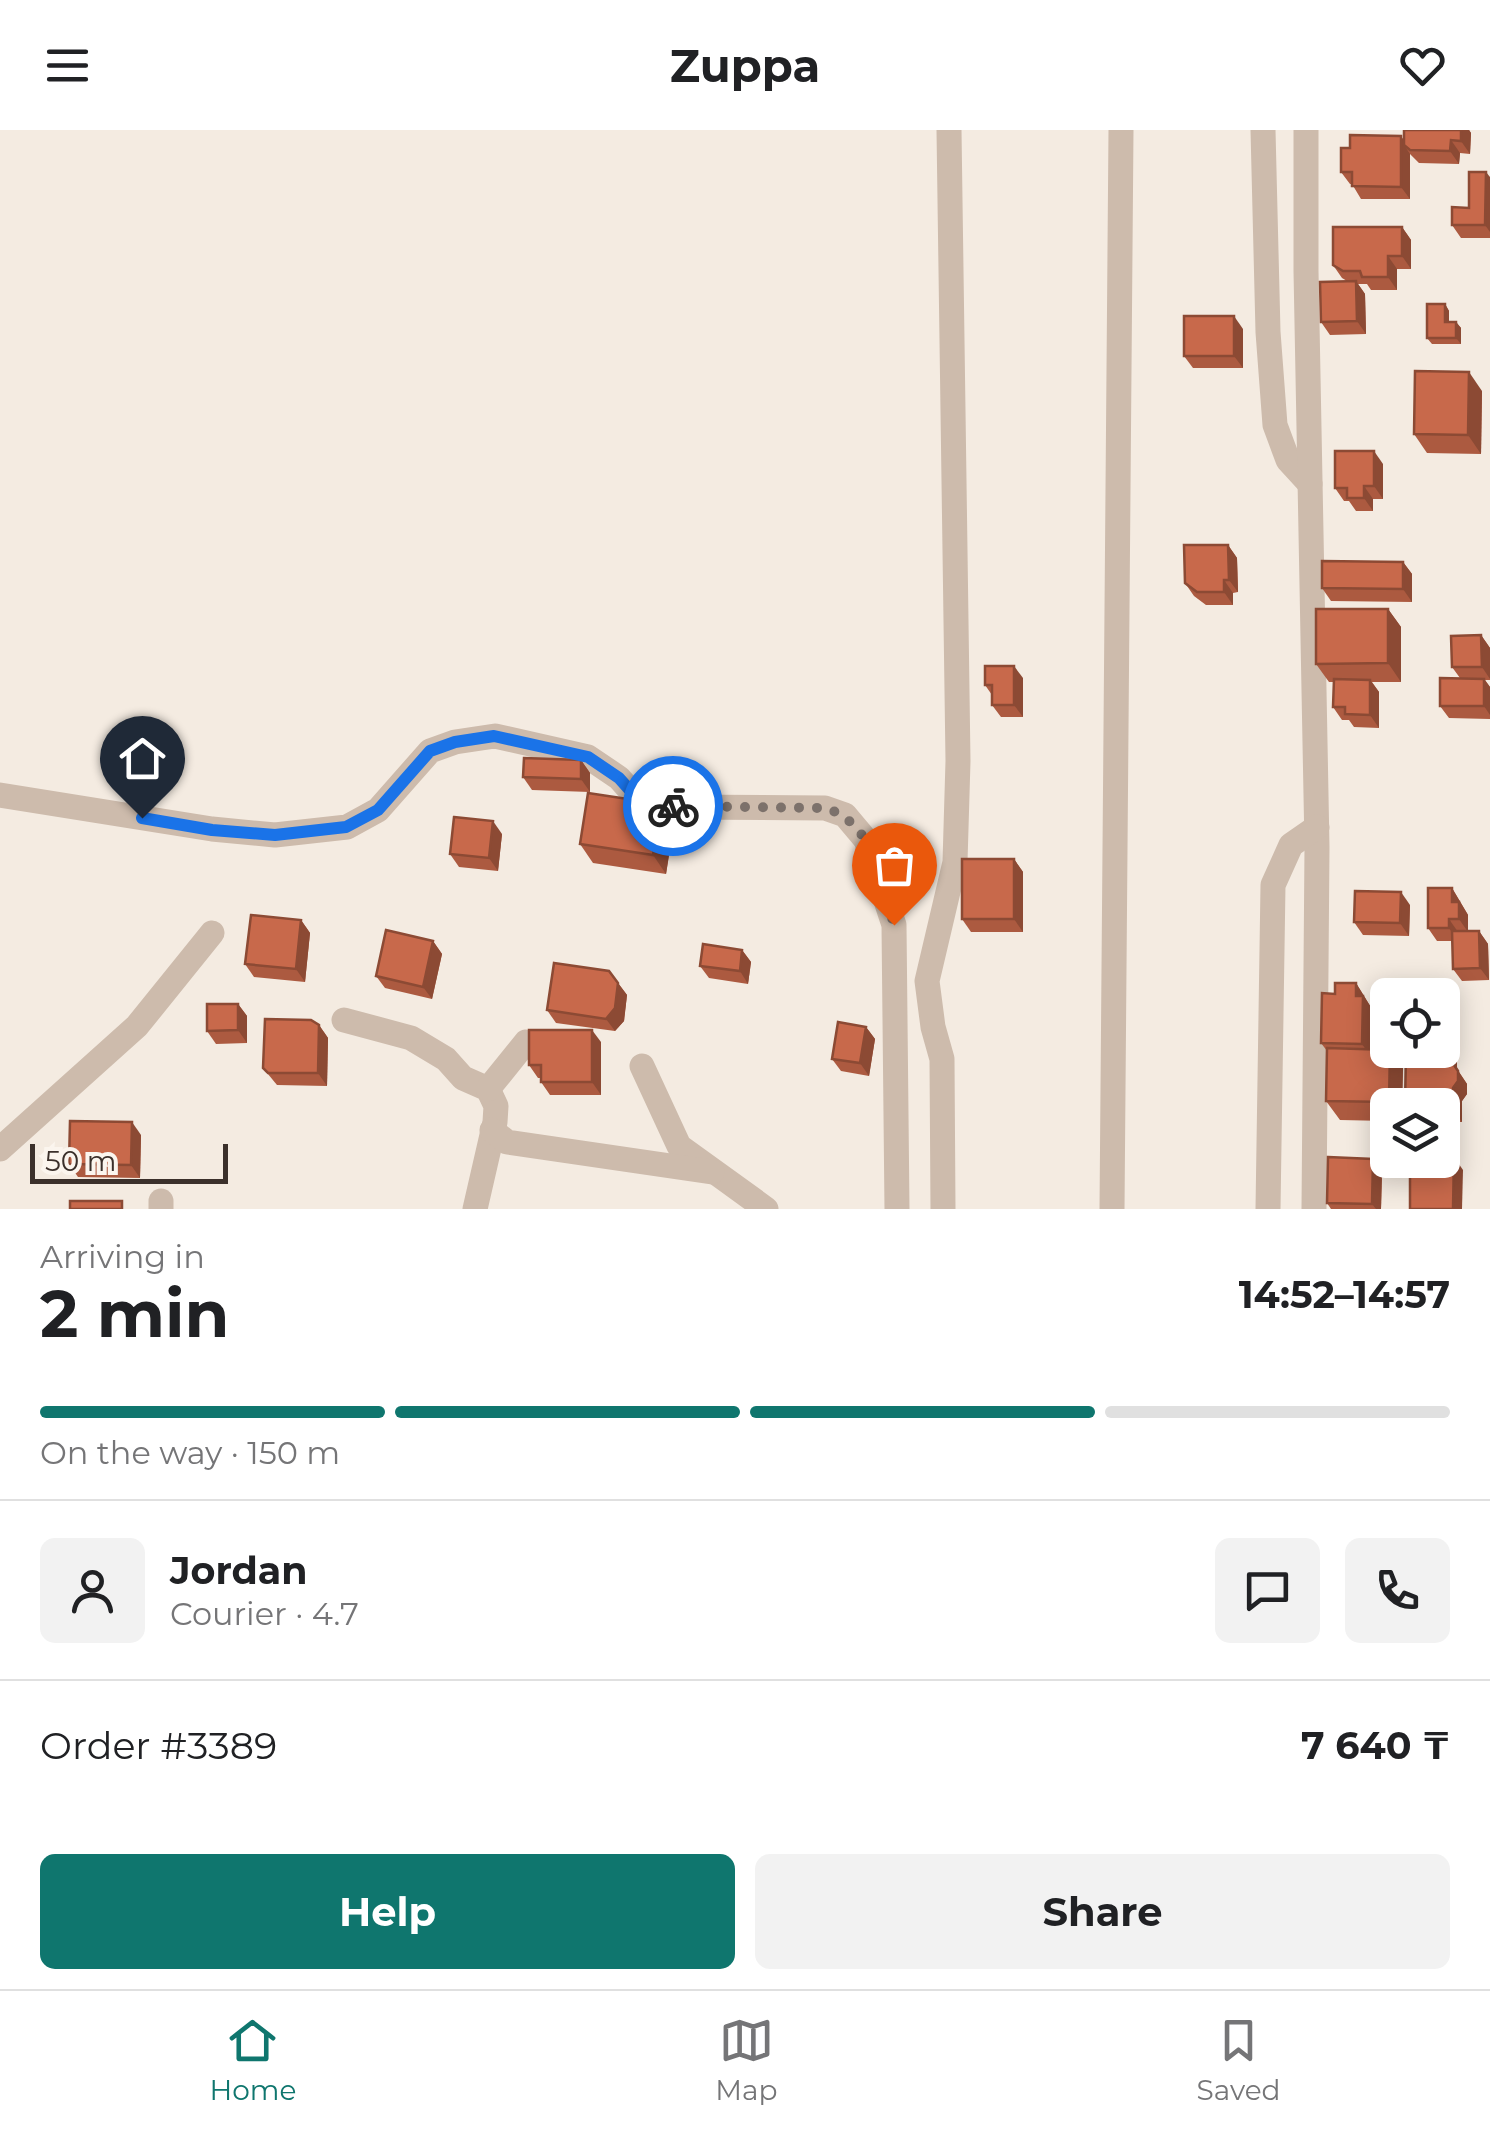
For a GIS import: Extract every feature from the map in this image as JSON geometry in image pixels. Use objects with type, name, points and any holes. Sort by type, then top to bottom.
[{"type":"street","points":[[943,1209],[942,1059],[933,1028],[928,981],[955,862],[950,130]]},
{"type":"street","points":[[1112,1209],[1121,130]]},
{"type":"street","points":[[1263,130],[1268,332],[1275,425],[1288,460],[1310,484]]},
{"type":"street","points":[[1306,130],[1317,827],[1314,1209]]},
{"type":"street","points":[[0,795],[212,830],[275,835],[346,827],[378,810],[430,751],[455,742],[494,736],[588,757],[619,778],[636,797],[678,808],[825,808],[845,814],[866,840],[894,925],[897,1209]]},
{"type":"street","points":[[1268,1209],[1273,885],[1291,845],[1317,827]]},
{"type":"street","points":[[0,1148],[138,1026],[212,933]]},
{"type":"street","points":[[344,1020],[411,1038],[446,1059],[464,1078],[488,1090],[496,1106],[474,1209]]},
{"type":"street","points":[[488,1090],[526,1042]]},
{"type":"street","points":[[642,1066],[679,1146],[766,1209]]},
{"type":"street","points":[[492,1130],[507,1142],[712,1172]]},
{"type":"building","points":[[1404,130],[1461,130],[1461,141],[1451,140],[1450,151],[1410,150],[1404,145]]},
{"type":"building","points":[[1350,135],[1401,136],[1401,187],[1352,186],[1352,172],[1341,172],[1341,148],[1350,148]]},
{"type":"building","points":[[1469,172],[1486,172],[1485,225],[1452,225],[1452,207],[1469,208]]},
{"type":"building","points":[[1333,227],[1402,227],[1402,256],[1388,256],[1388,277],[1362,277],[1360,271],[1343,271],[1333,265]]},
{"type":"building","points":[[1356,281],[1357,321],[1321,322],[1320,282]]},
{"type":"building","points":[[1427,304],[1445,304],[1445,322],[1456,322],[1456,338],[1427,338]]},
{"type":"building","points":[[1184,316],[1234,316],[1234,356],[1184,356]]},
{"type":"building","points":[[1415,371],[1469,372],[1468,435],[1414,434]]},
{"type":"building","points":[[1335,451],[1374,451],[1374,486],[1364,486],[1364,498],[1347,498],[1347,488],[1335,488]]},
{"type":"building","points":[[1184,545],[1228,545],[1229,580],[1224,580],[1224,592],[1197,592],[1185,583]]},
{"type":"building","points":[[1322,561],[1403,562],[1403,589],[1322,588]]},
{"type":"building","points":[[1316,609],[1388,609],[1388,663],[1316,664]]},
{"type":"building","points":[[1481,635],[1482,667],[1452,667],[1451,636]]},
{"type":"building","points":[[985,666],[1014,666],[1014,705],[992,705],[992,685],[985,685]]},
{"type":"building","points":[[1440,678],[1484,679],[1484,706],[1440,706]]},
{"type":"building","points":[[1334,679],[1370,680],[1370,715],[1345,714],[1345,707],[1333,707]]},
{"type":"building","points":[[524,758],[581,760],[581,779],[523,777]]},
{"type":"building","points":[[588,793],[661,804],[653,855],[580,844]]},
{"type":"building","points":[[454,817],[493,821],[489,858],[450,854]]},
{"type":"building","points":[[962,859],[1014,859],[1014,919],[962,919]]},
{"type":"building","points":[[1428,888],[1452,888],[1452,902],[1459,902],[1459,919],[1449,919],[1449,928],[1428,928]]},
{"type":"building","points":[[1355,891],[1401,892],[1400,923],[1354,922]]},
{"type":"building","points":[[251,915],[301,920],[296,969],[245,964]]},
{"type":"building","points":[[386,930],[433,941],[423,987],[376,976]]},
{"type":"building","points":[[1452,931],[1479,931],[1480,968],[1453,969]]},
{"type":"building","points":[[703,944],[742,950],[740,971],[700,966]]},
{"type":"building","points":[[554,963],[609,971],[618,983],[615,1008],[606,1019],[547,1010]]},
{"type":"building","points":[[1335,983],[1356,983],[1356,996],[1363,996],[1362,1044],[1321,1043],[1322,993],[1335,994]]},
{"type":"building","points":[[207,1004],[238,1004],[238,1030],[207,1031]]},
{"type":"building","points":[[265,1019],[311,1020],[319,1025],[318,1073],[268,1073],[263,1068]]},
{"type":"building","points":[[838,1022],[866,1027],[860,1063],[832,1059]]},
{"type":"building","points":[[529,1030],[592,1030],[592,1082],[541,1082],[541,1065],[529,1065]]},
{"type":"building","points":[[1327,1048],[1370,1049],[1370,1068],[1390,1068],[1389,1088],[1370,1088],[1370,1102],[1326,1101]]},
{"type":"building","points":[[1406,1068],[1458,1071],[1453,1088],[1405,1088]]},
{"type":"building","points":[[70,1121],[132,1122],[131,1165],[69,1164]]},
{"type":"building","points":[[1328,1157],[1370,1159],[1372,1204],[1327,1203]]},
{"type":"building","points":[[1410,1178],[1454,1178],[1453,1209],[1410,1209]]},
{"type":"building","points":[[70,1201],[122,1201],[122,1209],[70,1209]]},
{"type":"way so far","points":[[673,806],[825,808],[845,814],[866,840],[894,925]]},
{"type":"route","points":[[142,818],[212,830],[275,835],[346,827],[378,810],[430,751],[455,742],[494,736],[588,757],[619,778],[636,797],[673,806]]}]
